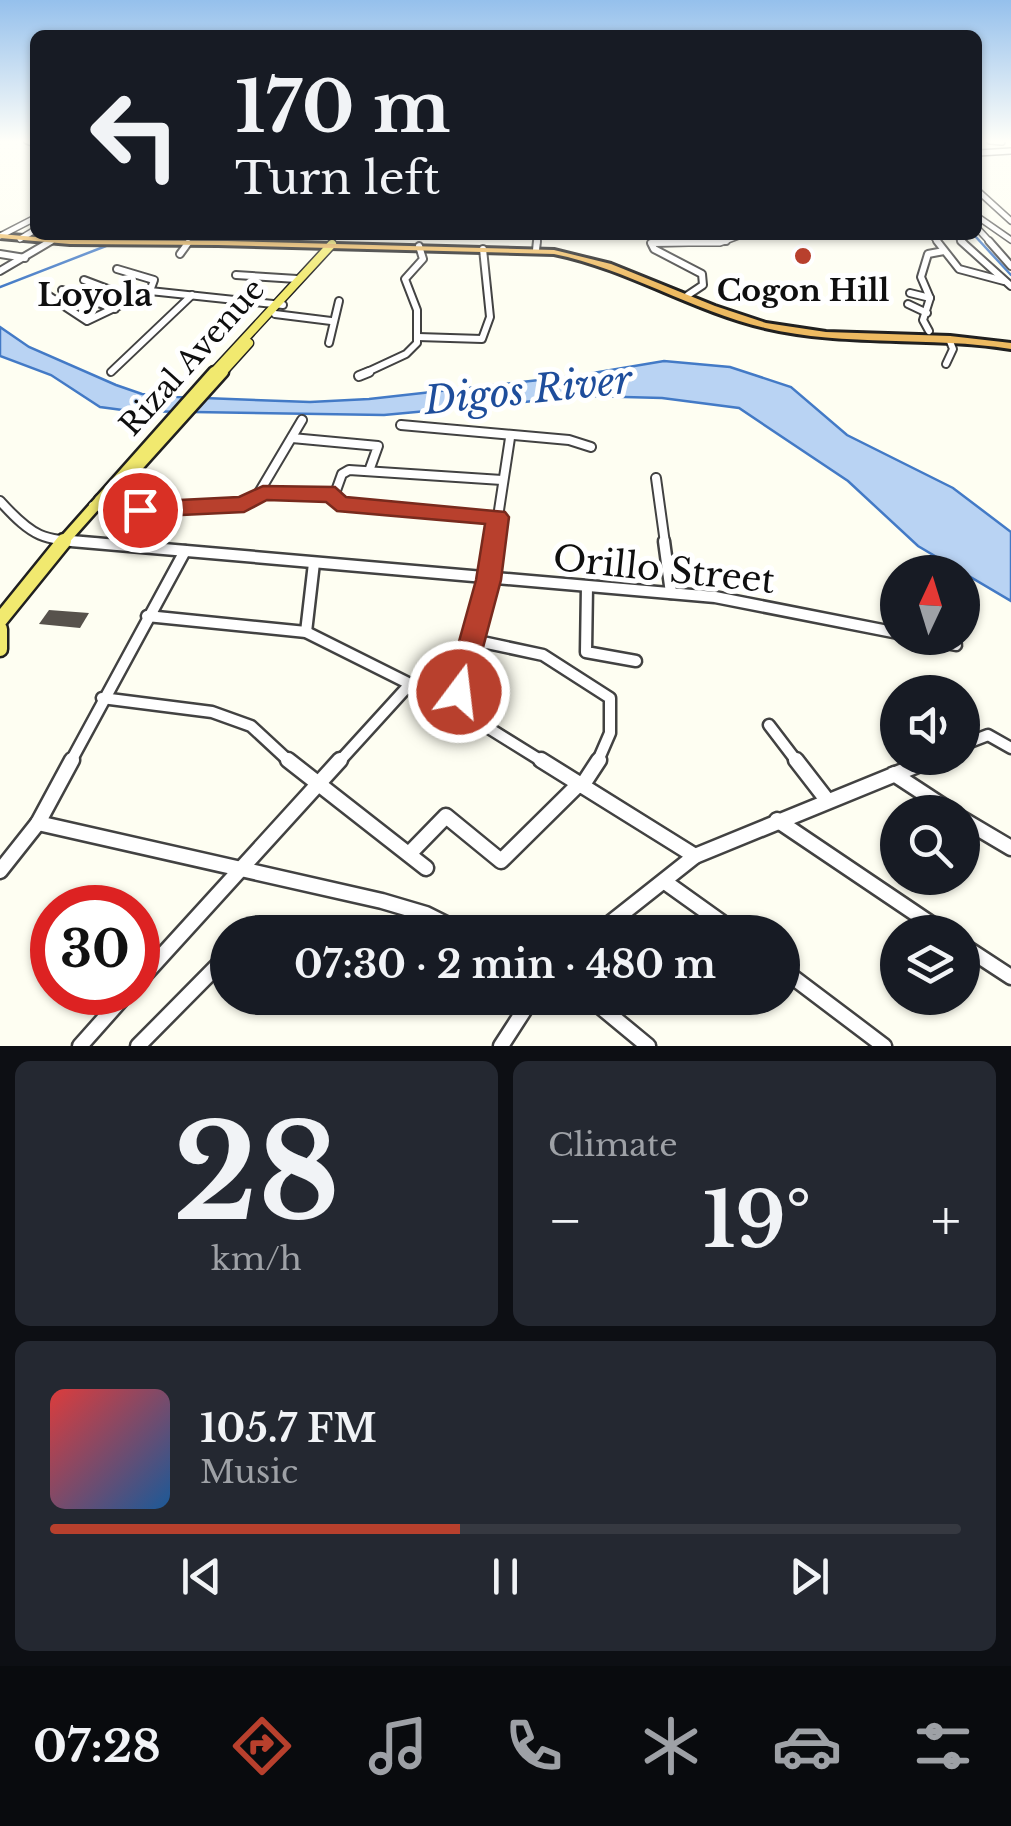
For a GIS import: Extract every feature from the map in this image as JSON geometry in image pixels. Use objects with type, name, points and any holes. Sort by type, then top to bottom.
[{"type":"highway","points":[[0,236],[30,239]]},
{"type":"highway","points":[[36,240],[536,250],[589,259],[745,319],[792,330],[1011,342]]},
{"type":"highway","points":[[700,300],[796,324],[929,331],[1011,342]]},
{"type":"main road","name":"Rizal Avenue","points":[[277,308],[297,279],[332,244]]},
{"type":"main road","name":"Rizal Avenue","points":[[0,620],[95,504],[116,490],[332,244]]},
{"type":"main road","points":[[0,629],[0,649]]},
{"type":"street","points":[[982,195],[1011,221]]},
{"type":"street","points":[[982,220],[1011,240]]},
{"type":"street","points":[[0,236],[30,221]]},
{"type":"street","points":[[20,238],[30,233]]},
{"type":"street","points":[[983,236],[1011,266]]},
{"type":"street","points":[[536,250],[537,240]]},
{"type":"street","points":[[688,295],[703,285],[702,276],[650,244],[710,244],[724,240]]},
{"type":"street","points":[[936,240],[959,269],[1009,281]]},
{"type":"street","points":[[961,240],[996,276],[1009,281]]},
{"type":"street","points":[[0,271],[28,259],[51,242]]},
{"type":"street","points":[[180,254],[188,244]]},
{"type":"street","points":[[710,244],[714,252]]},
{"type":"street","points":[[359,376],[406,354],[418,337],[417,310],[405,278],[423,259],[419,248]]},
{"type":"street","points":[[418,337],[482,339],[490,317],[482,248]]},
{"type":"street","points":[[929,331],[923,320],[930,298],[920,277],[928,254],[944,251]]},
{"type":"street","points":[[0,254],[28,259]]},
{"type":"street","points":[[116,270],[154,280],[150,291]]},
{"type":"street","points":[[236,275],[297,279]]},
{"type":"street","points":[[46,297],[87,279],[134,299]]},
{"type":"street","points":[[62,290],[115,309]]},
{"type":"street","points":[[46,297],[86,321],[150,291],[277,308],[332,321]]},
{"type":"street","points":[[910,294],[930,298]]},
{"type":"street","points":[[111,372],[193,295]]},
{"type":"street","points":[[329,343],[340,301]]},
{"type":"street","points":[[908,304],[927,313]]},
{"type":"street","points":[[946,364],[954,350],[949,339]]},
{"type":"street","points":[[95,504],[140,510],[226,507],[254,502],[263,493],[302,420]]},
{"type":"street","points":[[401,424],[510,438],[569,440],[591,446]]},
{"type":"street","points":[[292,438],[378,446],[369,471]]},
{"type":"street","points":[[450,704],[459,692],[489,580],[510,438]]},
{"type":"street","points":[[497,517],[337,503],[335,494],[343,472],[502,480]]},
{"type":"street","points":[[656,478],[671,593]]},
{"type":"street","points":[[263,493],[335,494]]},
{"type":"street","name":"Orillo Street","points":[[0,501],[28,532],[64,540],[671,593],[880,630]]},
{"type":"street","points":[[0,871],[38,824],[102,698],[185,551]]},
{"type":"street","points":[[306,632],[314,563]]},
{"type":"street","points":[[588,586],[586,652],[636,662]]},
{"type":"street","points":[[147,616],[306,632],[450,704],[694,856]]},
{"type":"street","points":[[409,854],[446,816],[501,861],[580,785],[605,749],[612,723],[610,698],[543,655],[473,640]]},
{"type":"street","points":[[160,957],[410,684]]},
{"type":"street","points":[[102,698],[231,717],[251,726],[317,787],[426,868]]},
{"type":"street","points":[[769,724],[827,800]]},
{"type":"street","points":[[980,738],[988,735],[1011,748]]},
{"type":"street","points":[[622,915],[694,856],[891,775]]},
{"type":"street","points":[[896,775],[926,795]]},
{"type":"street","points":[[777,820],[918,915]]},
{"type":"street","points":[[38,824],[425,915]]},
{"type":"street","points":[[980,830],[1011,848]]},
{"type":"street","points":[[666,882],[712,915]]},
{"type":"street","points":[[980,957],[1011,977]]},
{"type":"street","points":[[138,1046],[210,973]]},
{"type":"street","points":[[800,983],[884,1046]]},
{"type":"street","points":[[80,1046],[108,1015]]},
{"type":"street","points":[[500,1046],[521,1015]]},
{"type":"street","points":[[611,1015],[648,1046]]},
{"type":"water","name":"Digos River","points":[[0,327],[29,347],[142,394],[310,402],[575,376],[664,361],[730,367],[791,387],[847,435],[953,488],[1011,532],[1011,601],[980,583],[980,555],[933,555],[918,546],[848,481],[739,408],[662,398],[587,396],[384,415],[130,411],[100,407],[51,375],[0,356]]},
{"type":"building","points":[[49,610],[89,613],[80,628],[39,624]]},
{"type":"waterway","points":[[979,240],[1011,275]]},
{"type":"waterway","points":[[0,287],[106,246]]},
{"type":"place","name":"Cogon Hill","points":[[803,256]]},
{"type":"district","name":"Loyola","points":[[95,295]]},
{"type":"route","points":[[140,510],[226,507],[257,500],[263,493],[335,494],[333,500],[337,503],[497,517],[489,580],[459,692]]}]
